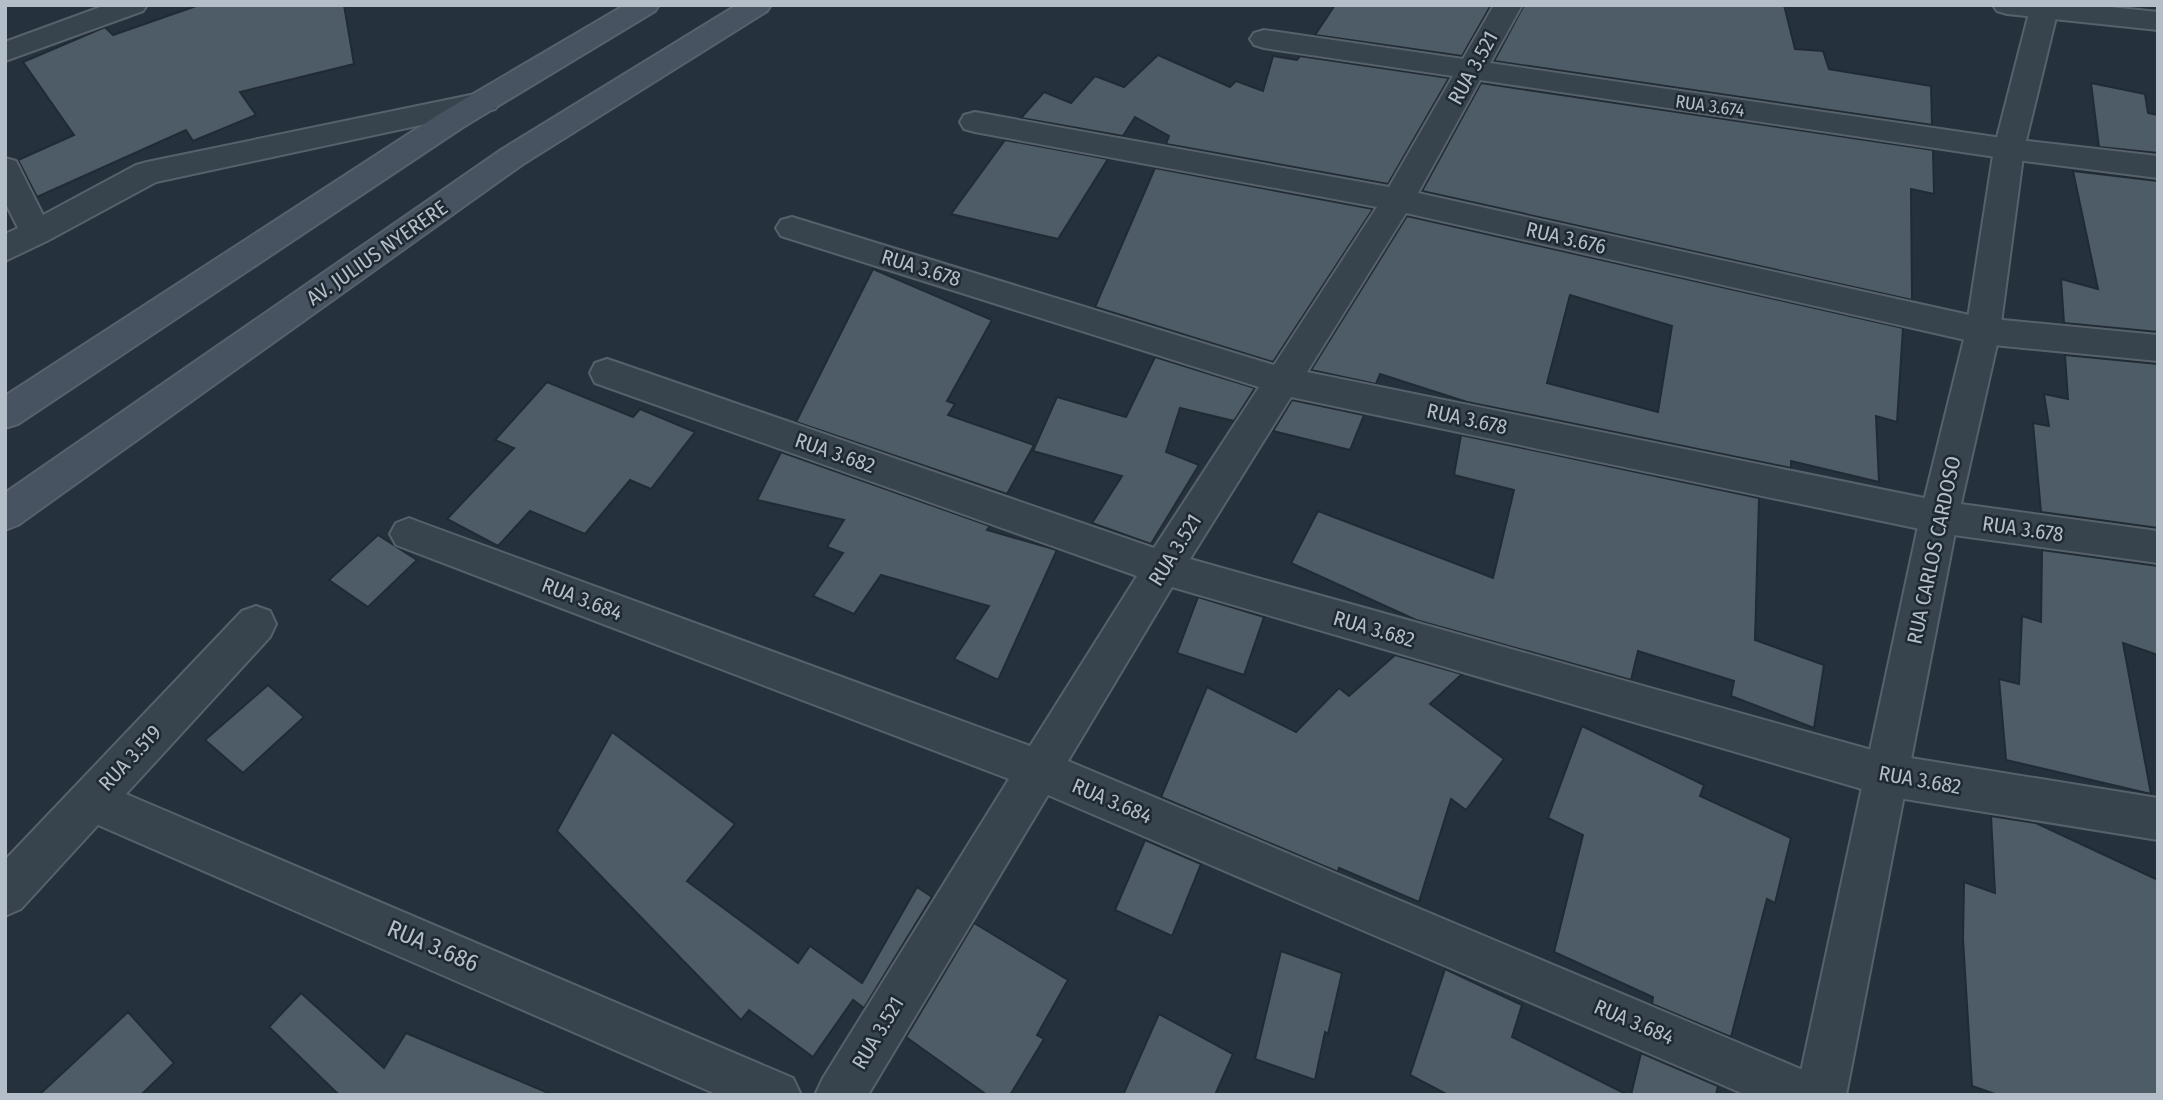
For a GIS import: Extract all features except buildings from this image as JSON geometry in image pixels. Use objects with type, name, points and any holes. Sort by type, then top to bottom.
[{"type":"main road","points":[[5,414],[452,120],[645,5]]},
{"type":"main road","name":"AV. JULIUS NYERERE","points":[[5,514],[512,157],[684,48],[758,5]]},
{"type":"street","points":[[5,52],[133,5]]},
{"type":"street","name":"RUA 3.521","points":[[840,1095],[1163,568],[1398,200],[1508,5]]},
{"type":"street","points":[[2032,6],[2158,21]]},
{"type":"street","name":"RUA CARLOS CARDOSO","points":[[1821,1095],[1939,517],[1983,331],[2032,6]]},
{"type":"street","name":"RUA 3.674","points":[[1264,39],[2009,149],[2158,167]]},
{"type":"street","points":[[5,249],[147,173],[485,102]]},
{"type":"street","name":"RUA 3.676","points":[[975,122],[1398,200],[1983,331],[2158,348]]},
{"type":"street","points":[[5,169],[36,233]]},
{"type":"street","name":"RUA 3.678","points":[[792,228],[1283,382],[1939,517],[2158,547]]},
{"type":"street","name":"RUA 3.682","points":[[607,373],[1163,568],[1886,775],[2158,819]]},
{"type":"street","name":"RUA 3.684","points":[[409,534],[1039,770],[1804,1095]]},
{"type":"street","name":"RUA 3.519","points":[[5,893],[256,624]]},
{"type":"street","name":"RUA 3.686","points":[[90,800],[776,1095]]}]
